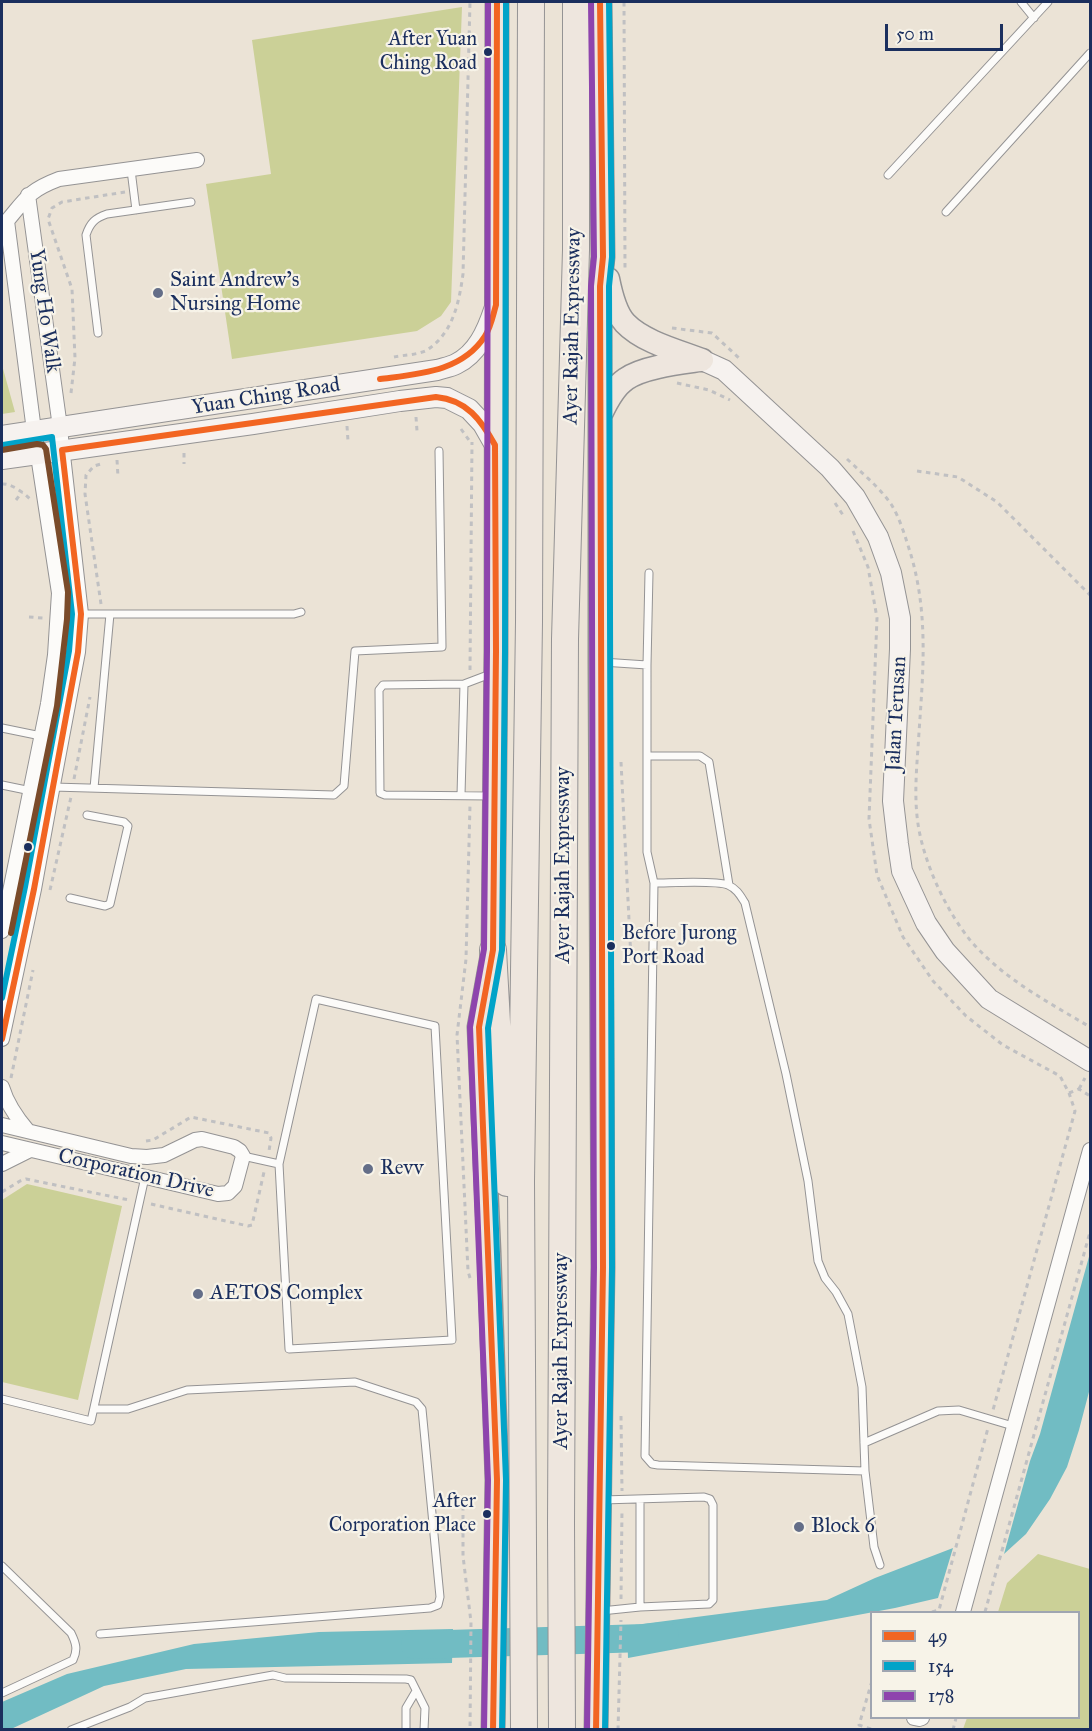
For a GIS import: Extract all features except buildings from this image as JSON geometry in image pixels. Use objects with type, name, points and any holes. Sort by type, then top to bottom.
[{"type":"highway","name":"Ayer Rajah Expressway","points":[[524,1730],[521,1209],[529,610],[531,2]]},
{"type":"highway","name":"Ayer Rajah Expressway","points":[[562,1730],[565,651],[576,250],[576,2]]},
{"type":"highway","points":[[493,950],[507,1188],[521,1209]]},
{"type":"main road","points":[[493,1730],[497,1480],[479,1027],[493,950],[496,672],[496,2]]},
{"type":"main road","points":[[596,1730],[597,1680],[606,1618],[600,1500],[603,1234],[600,286],[603,258],[600,2]]},
{"type":"main road","points":[[603,258],[612,299],[624,321],[638,334],[702,360]]},
{"type":"main road","points":[[601,414],[611,394],[626,379],[670,364],[702,360]]},
{"type":"street","name":"Yung Ho Walk","points":[[2,931],[48,704],[54,664],[59,593],[34,431],[8,221],[28,195],[41,186],[59,179],[197,160]]},
{"type":"street","name":"Yung Ho Walk","points":[[2,1039],[34,889],[78,652],[81,614],[60,427],[28,195]]},
{"type":"street","name":"Yuan Ching Road","points":[[2,436],[437,370],[457,364],[475,349],[486,334],[496,305]]},
{"type":"street","name":"Jalan Terusan","points":[[702,360],[724,370],[830,468],[855,497],[878,537],[891,573],[900,618],[893,801],[896,833],[902,871],[926,924],[945,951],[989,999],[1090,1061]]},
{"type":"street","name":"Yuan Ching Road","points":[[2,459],[253,424],[400,400],[436,397],[447,398],[469,409],[483,424],[495,445]]},
{"type":"street","points":[[5,1085],[5,1098],[12,1112],[28,1131]]},
{"type":"street","name":"Corporation Drive","points":[[2,1125],[131,1156],[164,1155],[202,1139],[234,1147],[243,1156],[236,1186],[228,1193],[218,1194],[2,1143]]},
{"type":"street","points":[[2,1164],[30,1150]]},
{"type":"street","points":[[963,1611],[1090,1150]]},
{"type":"lane","points":[[1021,2],[1034,18]]},
{"type":"lane","points":[[888,175],[1048,2]]},
{"type":"lane","points":[[946,212],[1090,53]]},
{"type":"lane","points":[[131,170],[136,210]]},
{"type":"lane","points":[[98,333],[86,235],[90,224],[98,217],[107,214],[191,202]]},
{"type":"lane","points":[[2,785],[31,791],[52,787],[73,787],[334,795],[344,786],[355,651],[442,646],[439,451]]},
{"type":"lane","points":[[649,573],[647,852],[654,884],[645,1456],[652,1464],[658,1465],[866,1471]]},
{"type":"lane","points":[[81,614],[294,614],[301,612]]},
{"type":"lane","points":[[94,788],[106,614]]},
{"type":"lane","points":[[600,662],[647,665]]},
{"type":"lane","points":[[495,796],[386,795],[380,793],[379,690],[383,685],[467,683],[496,672]]},
{"type":"lane","points":[[461,795],[467,683]]},
{"type":"lane","points":[[2,728],[41,736]]},
{"type":"lane","points":[[647,756],[699,756],[709,762],[729,885]]},
{"type":"lane","points":[[70,898],[105,906],[110,904],[126,837],[128,826],[126,822],[87,815]]},
{"type":"lane","points":[[654,884],[718,883],[729,885],[740,893],[745,903],[784,1062],[808,1181],[818,1261],[825,1278],[848,1314],[862,1387],[866,1471],[874,1547],[880,1565]]},
{"type":"lane","points":[[316,999],[435,1026],[452,1340],[289,1349],[279,1164],[316,999]]},
{"type":"lane","points":[[243,1156],[279,1164]]},
{"type":"lane","points":[[2,1399],[91,1421],[145,1177]]},
{"type":"lane","points":[[94,1409],[128,1409],[187,1390],[355,1382],[416,1402],[423,1409],[440,1597],[438,1605],[430,1608],[100,1634]]},
{"type":"lane","points":[[864,1443],[938,1411],[959,1410],[1013,1426]]},
{"type":"lane","points":[[600,1500],[704,1497],[710,1499],[713,1505],[712,1602],[640,1607],[606,1618]]},
{"type":"lane","points":[[640,1499],[640,1607]]},
{"type":"lane","points":[[2,1566],[71,1633],[76,1644],[76,1653],[73,1660],[2,1693]]},
{"type":"lane","points":[[70,1730],[130,1707],[145,1698],[273,1675],[285,1678],[411,1680],[425,1708],[424,1730]]},
{"type":"lane","points":[[406,1730],[406,1708],[416,1691]]},
{"type":"path","points":[[460,298],[463,274],[471,2]]},
{"type":"path","points":[[624,2],[625,272]]},
{"type":"path","points":[[70,398],[75,358],[72,289],[48,219],[52,208],[62,202],[133,190]]},
{"type":"path","points":[[668,384],[679,383],[709,390],[732,401]]},
{"type":"path","points":[[416,415],[417,431]]},
{"type":"path","points":[[347,426],[348,441]]},
{"type":"path","points":[[467,683],[471,436]]},
{"type":"path","points":[[184,453],[184,464]]},
{"type":"path","points":[[106,614],[85,494],[86,475],[94,466],[117,460],[118,477]]},
{"type":"path","points":[[917,471],[958,477],[997,502],[1090,595]]},
{"type":"path","points":[[2,484],[7,483],[22,492],[30,498],[33,507]]},
{"type":"path","points":[[16,500],[22,492]]},
{"type":"path","points":[[832,498],[844,516]]},
{"type":"path","points":[[850,525],[868,567],[877,618],[869,819],[877,875],[903,937],[933,981],[966,1016],[1003,1045],[1060,1076],[1075,1111],[939,1610],[936,1611]]},
{"type":"path","points":[[29,617],[41,618]]},
{"type":"path","points":[[50,893],[90,694]]},
{"type":"path","points":[[470,1279],[457,1035],[466,959],[471,795]]},
{"type":"path","points":[[5,1085],[35,960]]},
{"type":"path","points":[[1069,1094],[1079,1089],[1090,1096]]},
{"type":"path","points":[[2,1192],[26,1179],[252,1225],[271,1138],[269,1133],[191,1117],[153,1140],[140,1142]]},
{"type":"path","points":[[985,1611],[1090,1232]]},
{"type":"path","points":[[463,1506],[463,1556],[471,1622],[470,1730]]},
{"type":"path","points":[[606,1618],[619,1679],[618,1730]]},
{"type":"path","points":[[870,1688],[859,1725],[874,1730]]},
{"type":"green space","points":[[462,7],[451,302],[441,316],[417,331],[232,359],[206,184],[271,174],[252,40]]},
{"type":"green space","points":[[2,365],[15,412],[2,414]]},
{"type":"green space","points":[[27,1184],[122,1206],[78,1400],[2,1382],[2,1200]]},
{"type":"green space","points":[[1038,1554],[1090,1569],[1090,1729],[963,1729],[967,1719],[1080,1719],[1080,1611],[998,1611],[1007,1583]]},
{"type":"water","points":[[1090,1253],[1090,1388],[1079,1430],[1067,1467],[1050,1499],[1026,1534],[1004,1554],[1030,1461],[1040,1434]]},
{"type":"water","points":[[953,1548],[938,1598],[628,1658],[627,1626],[827,1600],[875,1578]]},
{"type":"water","points":[[453,1629],[452,1663],[186,1669],[104,1686],[11,1729],[2,1729],[2,1702],[67,1674],[194,1644],[319,1632]]},
{"type":"waterway","points":[[415,1645],[665,1636]]},
{"type":"transit line","name":"178","points":[[484,1730],[488,1480],[470,1027],[484,949],[488,2]]},
{"type":"transit line","name":"49","points":[[380,379],[424,373],[452,364],[475,348],[485,336],[492,321],[496,305],[497,2]]},
{"type":"transit line","name":"154","points":[[502,1730],[506,1480],[488,1028],[502,950],[506,2]]},
{"type":"transit line","name":"178","points":[[587,1730],[594,1267],[591,286],[594,257],[591,2]]},
{"type":"transit line","name":"49","points":[[596,1730],[603,1267],[600,286],[603,257],[600,2]]},
{"type":"transit line","name":"154","points":[[605,1730],[612,1267],[609,286],[612,257],[609,2]]},
{"type":"transit line","name":"49","points":[[2,1039],[34,889],[78,652],[81,614],[62,450],[436,397],[465,407],[484,427],[495,445],[496,651],[493,950],[479,1027],[497,1480],[493,1730]]},
{"type":"transit line","name":"154","points":[[2,998],[69,651],[72,614],[52,437],[3,445]]},
{"type":"transit line","points":[[2,450],[37,444],[43,445],[46,449],[68,592],[57,706],[11,933]]},
{"type":"place","name":"After Yuan Ching Road","points":[[488,52]]},
{"type":"place","name":"Saint Andrew's Nursing Home","points":[[158,293]]},
{"type":"place","name":"Before Jurong Port Road","points":[[611,946]]},
{"type":"place","name":"Revv","points":[[368,1169]]},
{"type":"place","name":"AETOS Complex","points":[[198,1294]]},
{"type":"place","name":"After Corporation Place","points":[[487,1514]]},
{"type":"place","name":"Block 6","points":[[799,1527]]}]
